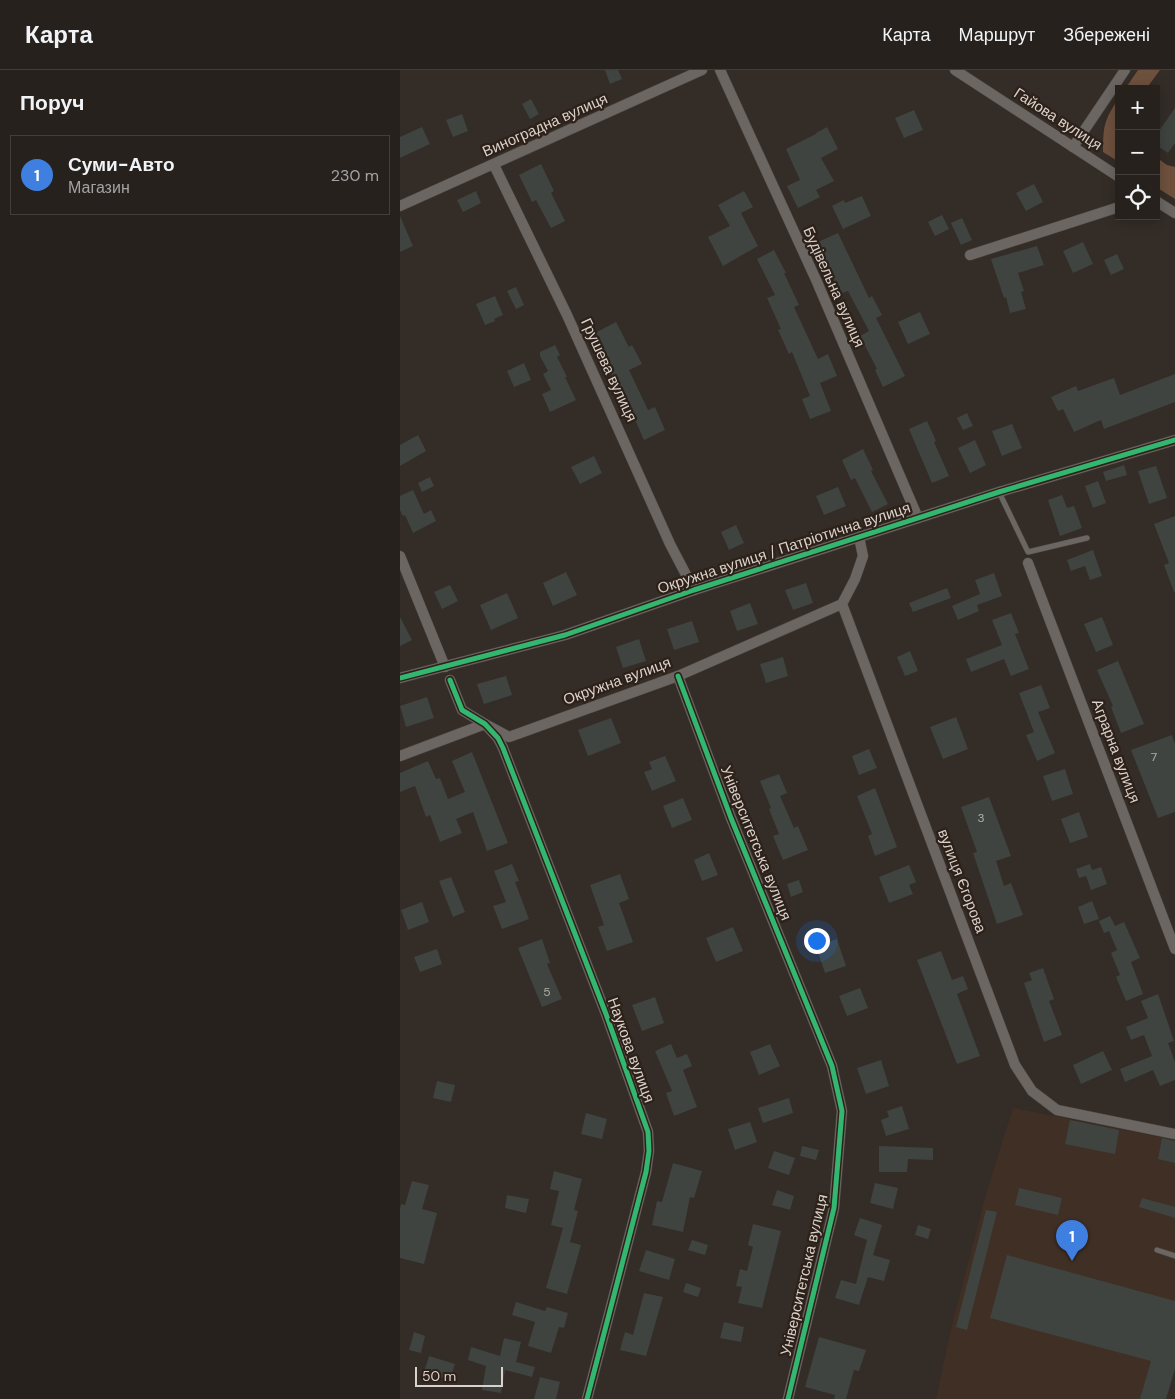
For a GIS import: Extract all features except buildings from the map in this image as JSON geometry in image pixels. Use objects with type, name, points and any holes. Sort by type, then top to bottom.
[{"type":"street","name":"Виноградна вулиця","points":[[400,206],[702,70]]},
{"type":"street","name":"Будівельна вулиця","points":[[720,70],[817,282],[918,518]]},
{"type":"street","name":"Гайова вулиця","points":[[955,70],[1116,175]]},
{"type":"street","points":[[1073,147],[1124,70]]},
{"type":"street","name":"Грушева вулиця","points":[[494,165],[567,315],[670,544],[694,590]]},
{"type":"street","points":[[1160,203],[1175,212]]},
{"type":"street","points":[[970,255],[1115,208]]},
{"type":"street","name":"Окружна вулиця / Патріотична вулиця","points":[[400,678],[565,635],[694,590],[999,492],[1175,440]]},
{"type":"street","points":[[842,604],[855,579],[863,556],[859,537]]},
{"type":"street","points":[[400,556],[445,667]]},
{"type":"street","name":"Аграрна вулиця","points":[[1028,563],[1175,949]]},
{"type":"street","name":"Окружна вулиця","points":[[450,680],[462,710],[509,737],[678,676],[842,604]]},
{"type":"street","name":"вулиця Єгорова","points":[[842,604],[1015,1065],[1032,1091],[1057,1110],[1175,1134]]},
{"type":"street","name":"Університетська вулиця","points":[[678,676],[731,818],[832,1066],[842,1111],[834,1208],[788,1399]]},
{"type":"street","points":[[400,756],[485,724]]},
{"type":"street","name":"Наукова вулиця","points":[[485,724],[498,738],[503,748],[606,1014],[648,1132],[649,1151],[646,1172],[587,1399]]},
{"type":"lane","points":[[999,492],[1028,552],[1087,538]]},
{"type":"lane","points":[[1157,1250],[1175,1256]]},
{"type":"shaded area","points":[[1138,70],[1160,70],[1149,85],[1128,85]]},
{"type":"shaded area","points":[[1115,104],[1115,160],[1103,152],[1105,124]]},
{"type":"shaded area","points":[[1160,160],[1167,165],[1175,167],[1175,199],[1160,190]]},
{"type":"shaded area","points":[[1013,1108],[1175,1140],[1175,1369],[1166,1399],[936,1399],[950,1333],[987,1190]]},
{"type":"cycle path","points":[[400,678],[565,635],[694,590],[999,492],[1175,440]]},
{"type":"cycle path","points":[[678,676],[731,818],[832,1066],[842,1111],[834,1208],[788,1399]]},
{"type":"cycle path","points":[[450,680],[462,710],[485,724],[498,738],[503,748],[606,1014],[648,1132],[649,1151],[646,1172],[587,1399]]},
{"type":"place","name":"Суми-Авто","points":[[1072,1261]]}]
